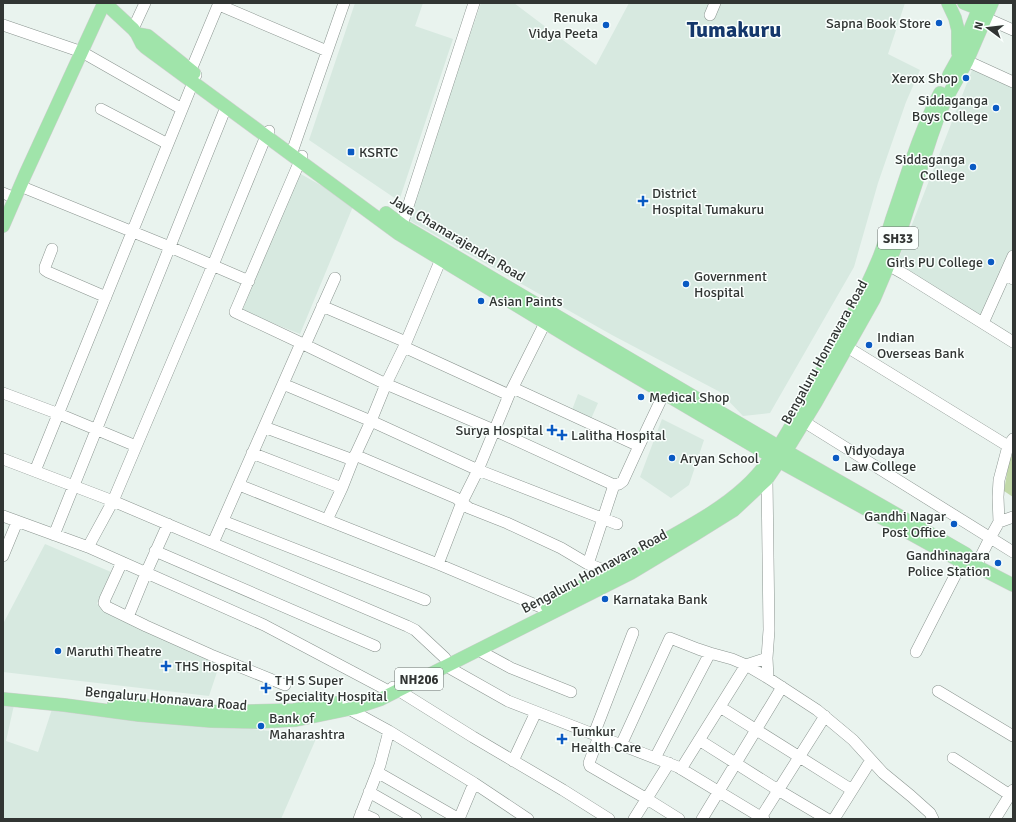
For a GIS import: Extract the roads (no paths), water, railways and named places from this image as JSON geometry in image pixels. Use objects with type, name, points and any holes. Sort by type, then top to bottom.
[{"type":"main road","name":"Jaya Chamarajendra Road","points":[[105,3],[135,32],[145,47],[194,75],[296,156],[401,229],[441,259],[545,323],[667,388]]},
{"type":"main road","points":[[3,226],[105,3]]},
{"type":"main road","points":[[948,3],[955,18],[963,59]]},
{"type":"main road","points":[[964,3],[984,10]]},
{"type":"main road","name":"SH33","points":[[778,454],[800,419],[864,292],[879,257],[919,138],[932,110],[963,59],[984,10]]},
{"type":"main road","name":"Bengaluru Honnavara Road","points":[[800,419],[847,347],[874,299],[888,265],[938,117],[963,59]]},
{"type":"main road","name":"Jaya Chamarajendra Road","points":[[194,75],[226,107],[267,133]]},
{"type":"main road","name":"Jaya Chamarajendra Road","points":[[401,229],[778,454],[976,566],[1013,584]]},
{"type":"main road","name":"Bengaluru Honnavara Road","points":[[445,662],[478,650],[528,620],[631,573],[694,536],[734,510],[766,478],[778,454]]},
{"type":"main road","name":"NH206","points":[[3,690],[23,696],[208,711],[294,710],[343,706],[360,698],[391,690],[445,662],[469,644],[528,620],[543,608],[702,519],[729,501],[746,487],[778,454]]},
{"type":"main road","name":"NH206","points":[[3,699],[23,696]]},
{"type":"street","points":[[135,32],[145,3]]},
{"type":"street","points":[[344,3],[327,51],[296,156],[249,281],[235,312],[386,384],[494,430],[614,485],[620,484],[623,481],[667,388]]},
{"type":"street","points":[[401,229],[474,3]]},
{"type":"street","points":[[710,15],[715,3]]},
{"type":"street","points":[[35,471],[182,109],[219,4],[327,51]]},
{"type":"street","points":[[984,10],[1013,30]]},
{"type":"street","points":[[3,25],[82,52],[182,109]]},
{"type":"street","points":[[963,59],[1013,82]]},
{"type":"street","points":[[54,535],[226,107]]},
{"type":"street","points":[[101,109],[168,144]]},
{"type":"street","points":[[88,547],[113,501],[267,133]]},
{"type":"street","points":[[3,193],[18,192],[133,232],[249,281]]},
{"type":"street","points":[[52,249],[45,270],[106,297]]},
{"type":"street","points":[[983,323],[1009,277],[1013,256]]},
{"type":"street","points":[[327,520],[386,384],[405,345],[441,259]]},
{"type":"street","points":[[888,265],[1013,342]]},
{"type":"street","points":[[213,543],[283,384],[335,278]]},
{"type":"street","points":[[322,306],[511,392],[639,446]]},
{"type":"street","points":[[438,564],[462,502],[478,470],[511,392],[545,323]]},
{"type":"street","points":[[847,347],[1011,442],[999,480],[999,522],[976,566]]},
{"type":"street","points":[[283,384],[371,421],[478,470],[618,524]]},
{"type":"street","points":[[3,393],[59,414],[136,446]]},
{"type":"street","points":[[800,419],[1013,552]]},
{"type":"street","points":[[264,427],[354,458],[456,498],[469,508],[508,523],[561,548],[588,564],[609,572]]},
{"type":"street","points":[[252,453],[342,488]]},
{"type":"street","points":[[3,459],[113,501],[407,626],[415,630],[445,662],[508,701],[670,763],[762,818],[825,716]]},
{"type":"street","points":[[766,478],[769,630],[767,658],[768,678]]},
{"type":"street","points":[[239,485],[438,564],[543,608]]},
{"type":"street","points":[[588,564],[614,485]]},
{"type":"street","points":[[3,516],[88,547],[264,625],[391,690],[563,790],[608,819]]},
{"type":"street","points":[[999,522],[1013,517]]},
{"type":"street","points":[[223,521],[425,600]]},
{"type":"street","points":[[4,549],[17,522]]},
{"type":"street","points":[[128,617],[155,551],[168,524]]},
{"type":"street","points":[[155,551],[376,646]]},
{"type":"street","points":[[916,652],[964,558]]},
{"type":"street","points":[[122,562],[104,599],[104,603],[107,607],[211,655],[285,685]]},
{"type":"street","points":[[633,633],[596,735],[589,763],[590,766],[679,819]]},
{"type":"street","points":[[621,745],[670,638],[746,665],[817,710],[853,740],[883,772],[930,813],[933,819]]},
{"type":"street","points":[[478,650],[511,668],[571,692]]},
{"type":"street","points":[[655,758],[710,653]]},
{"type":"street","points":[[682,769],[746,665],[767,658]]},
{"type":"street","points":[[702,819],[782,687]]},
{"type":"street","points":[[938,691],[1013,736]]},
{"type":"street","points":[[343,706],[389,731],[474,783],[528,819]]},
{"type":"street","points":[[720,708],[852,790]]},
{"type":"street","points":[[514,761],[536,712]]},
{"type":"street","points":[[374,819],[360,816],[377,772],[389,731]]},
{"type":"street","points":[[699,740],[827,819]]},
{"type":"street","points":[[953,758],[1011,792],[995,819]]},
{"type":"street","points":[[834,819],[871,760]]},
{"type":"street","points":[[634,819],[670,763]]},
{"type":"street","points":[[377,772],[459,819],[474,783]]},
{"type":"street","points":[[369,792],[416,819]]},
{"type":"place","name":"Sapna Book Store","points":[[939,23]]},
{"type":"place","name":"Renuka Vidya Peeta","points":[[606,25]]},
{"type":"place","name":"Xerox Shop","points":[[966,78]]},
{"type":"place","name":"Siddaganga Boys College","points":[[996,108]]},
{"type":"place","name":"KSRTC","points":[[351,152]]},
{"type":"place","name":"Siddaganga College","points":[[973,167]]},
{"type":"place","name":"District Hospital Tumakuru","points":[[643,201]]},
{"type":"place","name":"Girls PU College","points":[[991,262]]},
{"type":"place","name":"Government Hospital","points":[[686,284]]},
{"type":"place","name":"Asian Paints","points":[[481,301]]},
{"type":"place","name":"Indian Overseas Bank","points":[[869,345]]},
{"type":"place","name":"Medical Shop","points":[[641,397]]},
{"type":"place","name":"Surya Hospital","points":[[552,430]]},
{"type":"place","name":"Lalitha Hospital","points":[[562,435]]},
{"type":"place","name":"Aryan School","points":[[672,458]]},
{"type":"place","name":"Vidyodaya Law College","points":[[836,458]]},
{"type":"place","name":"Gandhi Nagar Post Office","points":[[954,524]]},
{"type":"place","name":"Gandhinagara Police Station","points":[[998,563]]},
{"type":"place","name":"Karnataka Bank","points":[[605,599]]},
{"type":"place","name":"Maruthi Theatre","points":[[58,651]]},
{"type":"place","name":"THS Hospital","points":[[166,666]]},
{"type":"place","name":"T H S Super Speciality Hospital","points":[[266,688]]},
{"type":"place","name":"Bank of Maharashtra","points":[[261,726]]},
{"type":"place","name":"Tumkur Health Care","points":[[562,739]]},
{"type":"district","name":"Tumakuru","points":[[734,29]]}]
